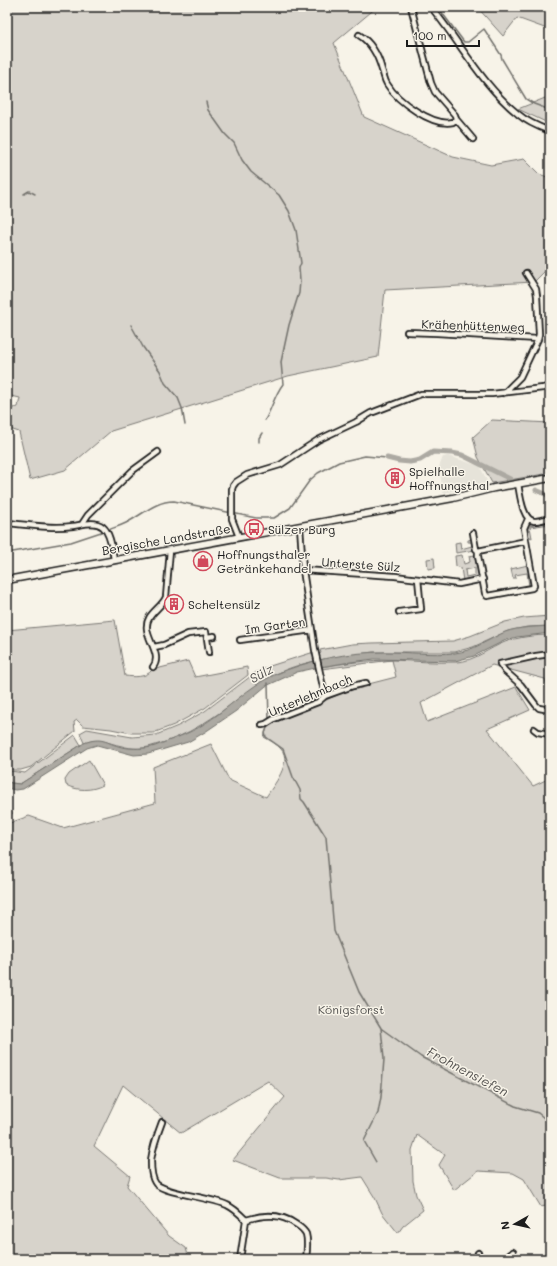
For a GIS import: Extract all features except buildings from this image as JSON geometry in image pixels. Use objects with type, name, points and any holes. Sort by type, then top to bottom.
[{"type":"main road","name":"Bergische Landstraße","points":[[7,580],[114,559],[453,498],[550,478]]},
{"type":"street","points":[[411,7],[431,83],[435,92],[452,110],[456,119],[473,139]]},
{"type":"street","points":[[431,7],[499,97],[518,115],[534,125],[550,132]]},
{"type":"street","points":[[359,35],[367,40],[373,47],[384,78],[397,96],[418,112],[440,123],[448,124],[456,119]]},
{"type":"street","points":[[504,393],[520,377],[538,339],[540,327],[536,289],[526,273]]},
{"type":"street","name":"Krähenhüttenweg","points":[[407,332],[538,339]]},
{"type":"street","points":[[238,537],[231,514],[233,486],[243,477],[251,473],[280,465],[318,440],[371,414],[421,394],[477,395],[504,393],[550,386]]},
{"type":"street","points":[[82,524],[88,515],[132,471],[158,452]]},
{"type":"street","points":[[518,484],[525,515],[528,519],[534,521],[550,518]]},
{"type":"street","points":[[473,533],[476,549],[478,551],[485,593],[487,596],[532,588],[534,586],[524,528],[528,519]]},
{"type":"street","points":[[7,523],[57,528],[82,524],[100,526],[104,528],[108,534],[112,545],[114,559]]},
{"type":"street","points":[[300,526],[303,570],[315,652],[325,696]]},
{"type":"street","points":[[478,551],[526,541]]},
{"type":"street","points":[[153,667],[156,664],[154,647],[148,634],[147,621],[153,612],[163,605],[166,598],[170,550]]},
{"type":"street","name":"Unterste Sülz","points":[[303,570],[418,579],[459,584],[482,579]]},
{"type":"street","points":[[399,612],[421,609],[418,579]]},
{"type":"street","name":"Im Garten","points":[[240,640],[312,630]]},
{"type":"street","points":[[154,647],[164,645],[188,634],[206,632],[209,652]]},
{"type":"street","points":[[207,637],[214,636]]},
{"type":"street","points":[[550,654],[500,664],[505,671],[516,679],[536,705],[540,708],[550,710]]},
{"type":"street","name":"Unterlehmbach","points":[[262,725],[318,702],[325,696],[366,683]]},
{"type":"street","points":[[534,729],[538,732],[550,734]]},
{"type":"street","points":[[162,1122],[154,1142],[151,1166],[153,1178],[157,1184],[167,1189],[211,1199],[229,1205],[246,1220]]},
{"type":"street","points":[[246,1220],[260,1216],[274,1215],[292,1221],[305,1233],[306,1259]]},
{"type":"street","points":[[240,1259],[246,1220]]},
{"type":"street","points":[[506,1259],[513,1252]]},
{"type":"street","points":[[478,1253],[482,1259]]},
{"type":"shaded area","points":[[448,456],[480,466],[488,483],[443,493],[439,467],[443,457]]},
{"type":"shaded area","points":[[550,626],[550,633],[517,637],[506,640],[474,656],[455,661],[374,659],[297,672],[266,686],[236,711],[188,742],[148,754],[134,755],[97,745],[87,748],[23,789],[15,790],[7,788],[7,781],[20,784],[84,743],[90,741],[100,740],[122,747],[143,748],[155,746],[192,731],[222,712],[256,685],[274,675],[300,665],[357,653],[394,652],[438,654],[462,652],[510,630]]},
{"type":"green space","points":[[7,7],[377,7],[334,43],[364,117],[453,157],[491,165],[524,159],[539,174],[550,178],[550,266],[534,282],[385,290],[378,357],[288,376],[111,431],[65,470],[30,480],[19,432],[7,428],[7,406],[13,408],[18,407],[20,398],[7,395]]},
{"type":"green space","points":[[477,7],[550,7],[550,30],[517,18],[503,36]]},
{"type":"green space","points":[[550,96],[550,124],[518,109]]},
{"type":"green space","points":[[492,420],[550,423],[550,473],[492,483],[478,457],[473,437]]},
{"type":"green space","points":[[550,522],[550,524],[530,527],[532,538],[528,536],[527,530],[529,526]]},
{"type":"green space","points":[[473,539],[475,550],[456,553],[455,543],[460,542],[461,549],[472,546],[471,542],[468,542],[468,540]]},
{"type":"green space","points":[[462,555],[464,564],[470,562],[469,556],[475,555],[479,577],[463,581],[461,568],[456,566],[455,556]],"holes":[[[475,568],[475,575],[466,577],[465,570]]]},
{"type":"green space","points":[[434,558],[435,568],[428,569],[427,559]]},
{"type":"green space","points":[[528,565],[532,583],[529,586],[527,573],[515,575],[516,578],[513,578],[511,569]]},
{"type":"green space","points":[[550,616],[550,626],[527,627],[508,631],[473,647],[455,652],[373,652],[319,660],[318,655],[321,653],[320,650],[352,644],[453,641],[505,622],[524,618]]},
{"type":"green space","points":[[115,620],[125,676],[143,676],[152,670],[188,661],[195,677],[247,667],[248,675],[205,708],[174,725],[153,733],[131,733],[83,726],[77,720],[74,722],[75,731],[31,767],[21,770],[13,770],[7,766],[7,630]]},
{"type":"green space","name":"Königsforst","points":[[539,635],[550,635],[550,693],[548,692],[545,679],[492,665],[421,703],[427,722],[516,687],[530,710],[487,729],[533,786],[550,778],[550,1205],[541,1207],[524,1179],[513,1173],[478,1171],[454,1190],[439,1165],[445,1155],[417,1135],[412,1150],[413,1181],[416,1195],[423,1210],[403,1226],[398,1233],[382,1213],[362,1177],[339,1180],[326,1178],[280,1178],[233,1160],[285,1097],[268,1081],[181,1133],[123,1085],[94,1146],[130,1176],[127,1186],[169,1236],[186,1248],[189,1259],[7,1259],[7,824],[29,816],[63,828],[155,803],[153,767],[211,744],[229,780],[266,797],[281,774],[285,760],[281,749],[264,737],[267,728],[272,724],[353,688],[396,677],[392,660],[441,662],[464,661],[476,657],[510,640]]},
{"type":"green space","points":[[314,652],[315,661],[293,667],[272,676],[201,725],[166,742],[141,748],[126,747],[103,741],[90,741],[84,743],[80,733],[87,729],[132,737],[156,735],[178,726],[205,711],[255,673],[270,666]]},
{"type":"green space","points":[[392,660],[321,669],[321,667],[348,663]]},
{"type":"green space","points":[[75,735],[81,745],[20,784],[7,781],[7,769],[10,771],[25,773]]},
{"type":"green space","points":[[89,760],[103,785],[84,790],[66,785],[65,780],[69,774]]},
{"type":"waterway","points":[[440,10],[464,42],[468,42],[484,29],[501,55],[526,99],[534,104],[550,110]]},
{"type":"waterway","points":[[206,102],[208,110],[225,134],[234,143],[242,160],[251,172],[279,195],[289,211],[296,230],[301,263],[299,268],[299,293],[289,325],[281,362],[283,384],[265,420]]},
{"type":"waterway","points":[[24,194],[29,191],[35,194]]},
{"type":"waterway","points":[[131,325],[143,347],[160,371],[165,383],[178,398],[182,408],[185,425]]},
{"type":"waterway","points":[[259,442],[259,438],[262,433]]},
{"type":"waterway","points":[[387,458],[410,462],[420,460],[433,452],[452,453],[462,455],[510,479]]},
{"type":"waterway","points":[[108,530],[126,523],[161,503],[174,501],[256,518],[274,518],[290,508],[310,480],[318,473],[339,462],[365,456],[387,458]]},
{"type":"waterway","points":[[536,490],[550,496]]},
{"type":"waterway","points":[[7,553],[71,542],[104,531]]},
{"type":"waterway","name":"Sülz","points":[[268,683],[269,721]]},
{"type":"waterway","points":[[268,725],[265,733],[266,737],[283,749],[293,777],[300,790],[301,799],[326,837],[334,931],[359,992],[381,1028],[384,1059],[381,1097],[378,1113],[364,1141],[376,1162]]},
{"type":"waterway","points":[[7,818],[12,813]]},
{"type":"waterway","name":"Frohnensiefen","points":[[382,1029],[421,1057],[515,1106],[538,1113],[550,1123]]},
{"type":"place","name":"Spielhalle Hoffnungsthal","points":[[395,478]]},
{"type":"place","name":"Sülzer Burg","points":[[254,529]]},
{"type":"place","name":"Hoffnungsthaler Getränkehandel","points":[[203,561]]},
{"type":"place","name":"Scheltensülz","points":[[174,604]]}]
